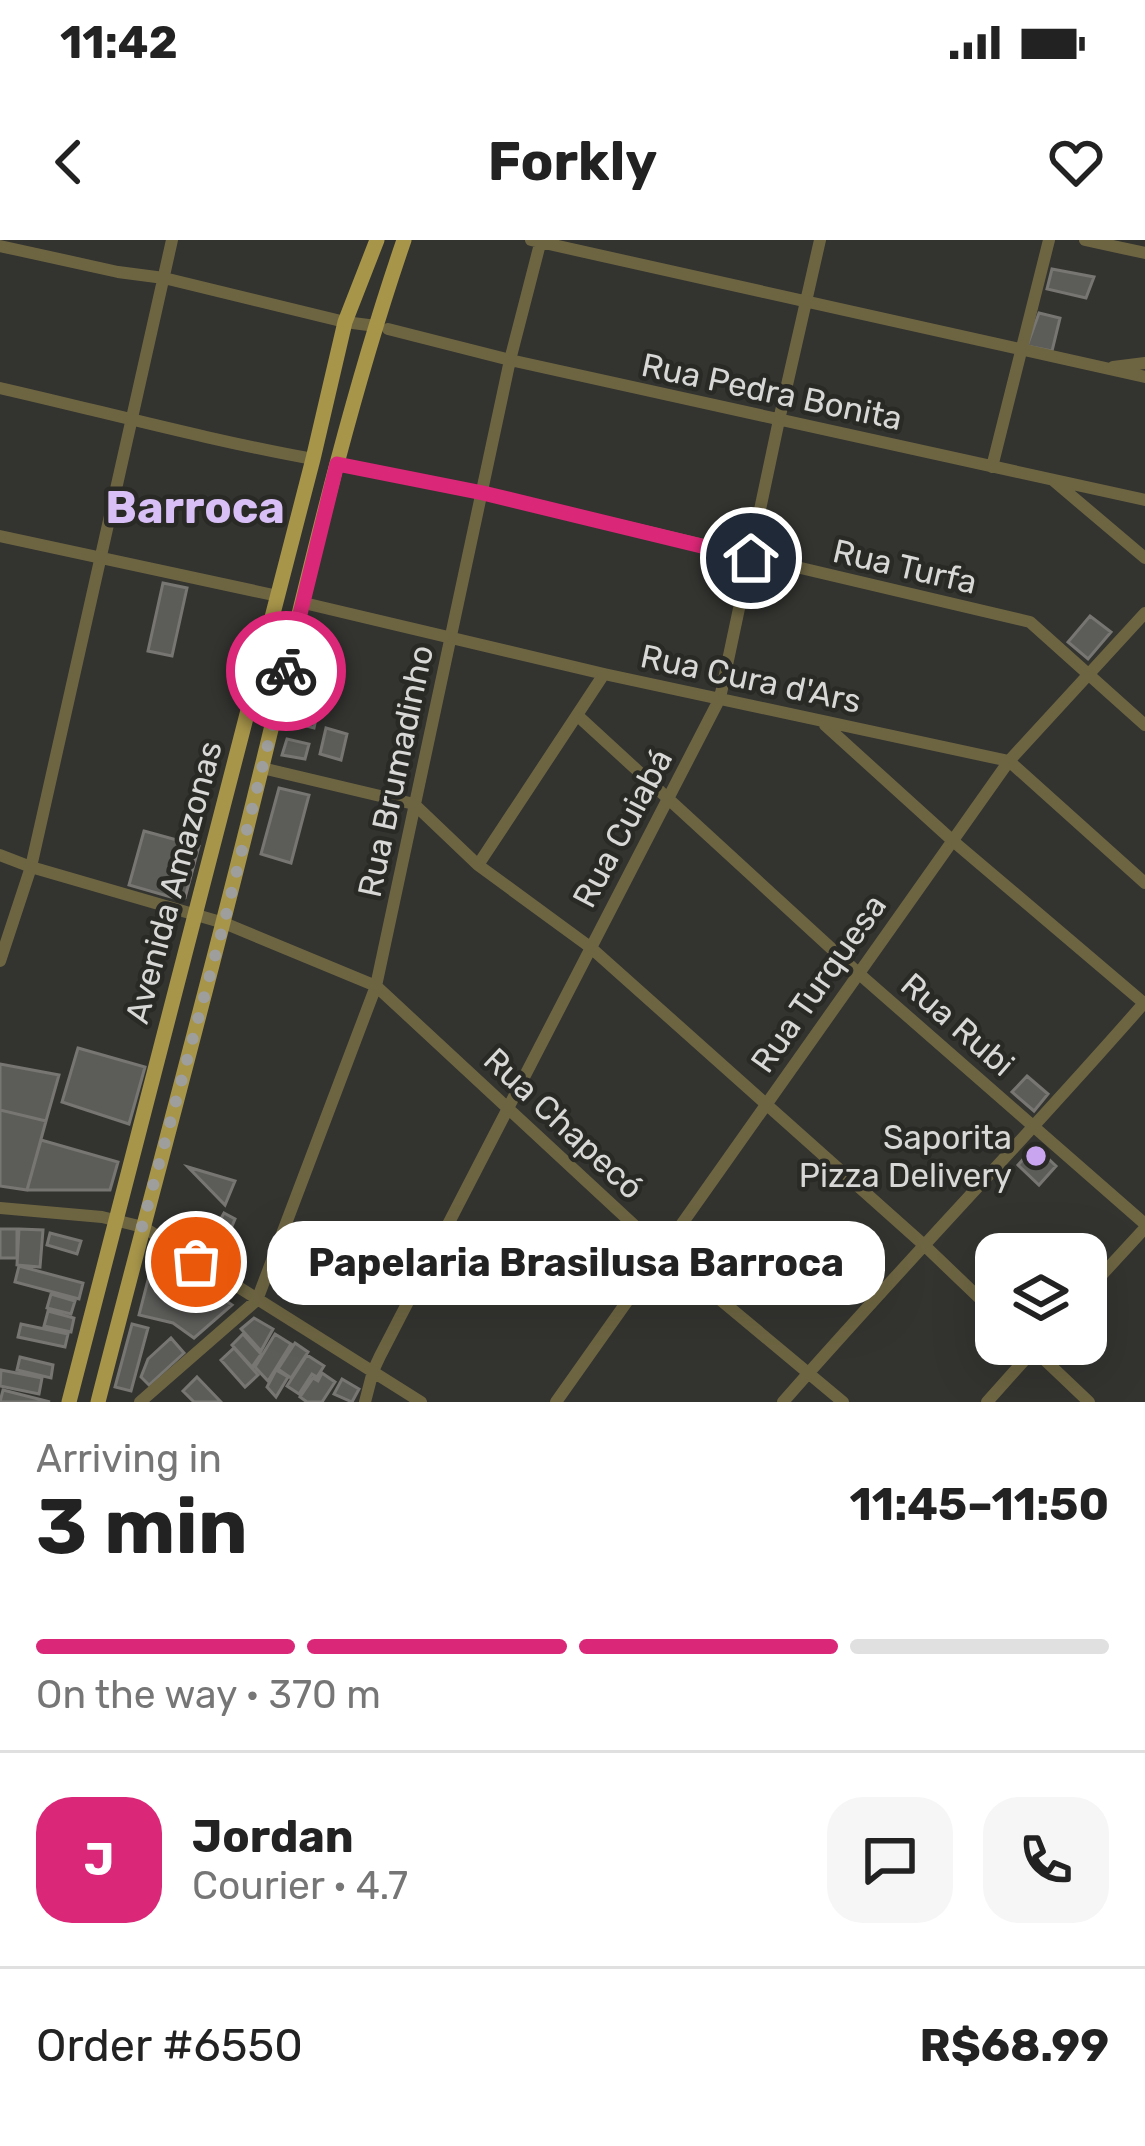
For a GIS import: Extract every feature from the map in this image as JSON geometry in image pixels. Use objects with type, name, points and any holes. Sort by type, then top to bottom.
[{"type":"main road","name":"Avenida Amazonas","points":[[70,1402],[314,459],[345,322],[377,240]]},
{"type":"main road","name":"Avenida Amazonas","points":[[98,1402],[224,923],[337,464],[382,328],[404,240]]},
{"type":"street","points":[[0,961],[31,867],[172,240]]},
{"type":"street","name":"Rua Cuiabá","points":[[364,1402],[373,1371],[720,698],[820,240]]},
{"type":"street","points":[[992,467],[1049,240]]},
{"type":"street","points":[[1085,240],[1145,253]]},
{"type":"street","points":[[537,241],[1145,377]]},
{"type":"street","name":"Rua Brumadinho","points":[[257,1300],[376,986],[537,241]]},
{"type":"street","name":"Rua Pedra Bonita","points":[[0,246],[164,278],[510,360],[1145,500]]},
{"type":"street","points":[[1106,368],[1145,363]]},
{"type":"street","points":[[0,388],[194,436],[314,459]]},
{"type":"street","name":"Rua Turfa","points":[[337,464],[483,493],[1030,622],[1145,725]]},
{"type":"street","points":[[1053,480],[1145,558]]},
{"type":"street","points":[[0,536],[278,596]]},
{"type":"street","name":"Rua Cura d'Ars","points":[[304,603],[604,674],[1009,761]]},
{"type":"street","name":"Rua Turquesa","points":[[556,1402],[1009,761],[1145,613]]},
{"type":"street","points":[[478,866],[604,674]]},
{"type":"street","name":"Rua Rubi","points":[[578,716],[857,972],[1145,1226]]},
{"type":"street","points":[[782,1402],[1145,1003],[953,841],[822,722]]},
{"type":"street","points":[[1009,761],[1145,883]]},
{"type":"street","points":[[262,768],[414,804],[478,866],[590,946],[975,1293]]},
{"type":"street","name":"Rua Chapecó","points":[[0,856],[224,923],[376,986],[663,1252],[843,1402]]},
{"type":"street","points":[[0,1208],[117,1219],[142,1227],[421,1402]]},
{"type":"street","points":[[1107,1269],[1145,1226]]},
{"type":"street","points":[[140,1402],[257,1300]]},
{"type":"street","points":[[987,1402],[1018,1365]]},
{"type":"street","points":[[1053,1365],[1089,1402]]},
{"type":"building","points":[[1052,269],[1094,277],[1086,298],[1047,289]]},
{"type":"building","points":[[1039,313],[1060,318],[1052,351],[1027,346]]},
{"type":"building","points":[[163,583],[187,588],[172,656],[148,651]]},
{"type":"building","points":[[1090,616],[1111,632],[1088,659],[1068,642]]},
{"type":"building","points":[[299,705],[318,710],[314,728],[294,723]]},
{"type":"building","points":[[326,728],[347,734],[341,760],[320,754]]},
{"type":"building","points":[[287,739],[309,744],[305,759],[282,755]]},
{"type":"building","points":[[279,788],[309,795],[291,863],[261,854]]},
{"type":"building","points":[[144,831],[199,846],[185,898],[129,885]]},
{"type":"building","points":[[78,1048],[145,1067],[129,1124],[62,1102]]},
{"type":"building","points":[[0,1064],[59,1075],[46,1121],[0,1110]]},
{"type":"building","points":[[1027,1076],[1048,1094],[1034,1111],[1012,1092]]},
{"type":"building","points":[[0,1110],[46,1121],[27,1190],[0,1186]]},
{"type":"building","points":[[41,1140],[118,1162],[110,1190],[27,1190]]},
{"type":"building","name":"Saporita Pizza Delivery","points":[[1035,1146],[1056,1166],[1039,1185],[1018,1165]]},
{"type":"building","points":[[188,1167],[235,1181],[225,1205]]},
{"type":"building","points":[[224,1213],[235,1219],[224,1252],[207,1243]]},
{"type":"building","points":[[0,1229],[17,1229],[17,1258],[0,1258]]},
{"type":"building","points":[[19,1229],[43,1230],[40,1267],[17,1265]]},
{"type":"building","points":[[50,1233],[81,1241],[77,1254],[47,1245]]},
{"type":"building","points":[[155,1253],[232,1305],[194,1338],[173,1323],[139,1315]]},
{"type":"building","points":[[19,1266],[83,1283],[79,1299],[15,1282]]},
{"type":"building","points":[[51,1294],[75,1301],[71,1314],[47,1308]]},
{"type":"building","points":[[48,1311],[74,1318],[71,1332],[44,1326]]},
{"type":"building","points":[[254,1318],[273,1329],[261,1351],[241,1329]]},
{"type":"building","points":[[21,1324],[68,1334],[65,1347],[18,1337]]},
{"type":"building","points":[[132,1324],[148,1328],[131,1391],[115,1387]]},
{"type":"building","points":[[243,1334],[261,1354],[252,1367],[232,1345]]},
{"type":"building","points":[[275,1334],[291,1344],[268,1381],[255,1367]]},
{"type":"building","points":[[171,1338],[184,1353],[149,1385],[141,1377],[148,1359]]},
{"type":"building","points":[[295,1343],[308,1352],[291,1378],[278,1369]]},
{"type":"building","points":[[234,1348],[258,1375],[245,1387],[221,1360]]},
{"type":"building","points":[[307,1355],[324,1366],[317,1377],[312,1374],[299,1394],[287,1386]]},
{"type":"building","points":[[20,1357],[53,1365],[51,1378],[17,1370]]},
{"type":"building","points":[[1,1370],[42,1378],[39,1394],[0,1386]]},
{"type":"building","points":[[276,1370],[288,1377],[276,1397],[267,1387]]},
{"type":"building","points":[[322,1373],[335,1382],[322,1402],[307,1402],[300,1397]]},
{"type":"building","points":[[197,1377],[221,1402],[194,1402],[183,1391]]},
{"type":"building","points":[[342,1379],[359,1389],[352,1402],[334,1394]]},
{"type":"building","points":[[3,1390],[50,1402],[0,1402]]},
{"type":"way so far","points":[[196,1262],[142,1227],[286,671]]},
{"type":"place","name":"Saporita Pizza Delivery","points":[[1036,1156]]},
{"type":"place","name":"Papelaria Brasilusa Barroca","points":[[196,1262]]},
{"type":"district","name":"Barroca","points":[[195,507]]},
{"type":"route","points":[[286,671],[337,464],[483,493],[751,558]]}]
